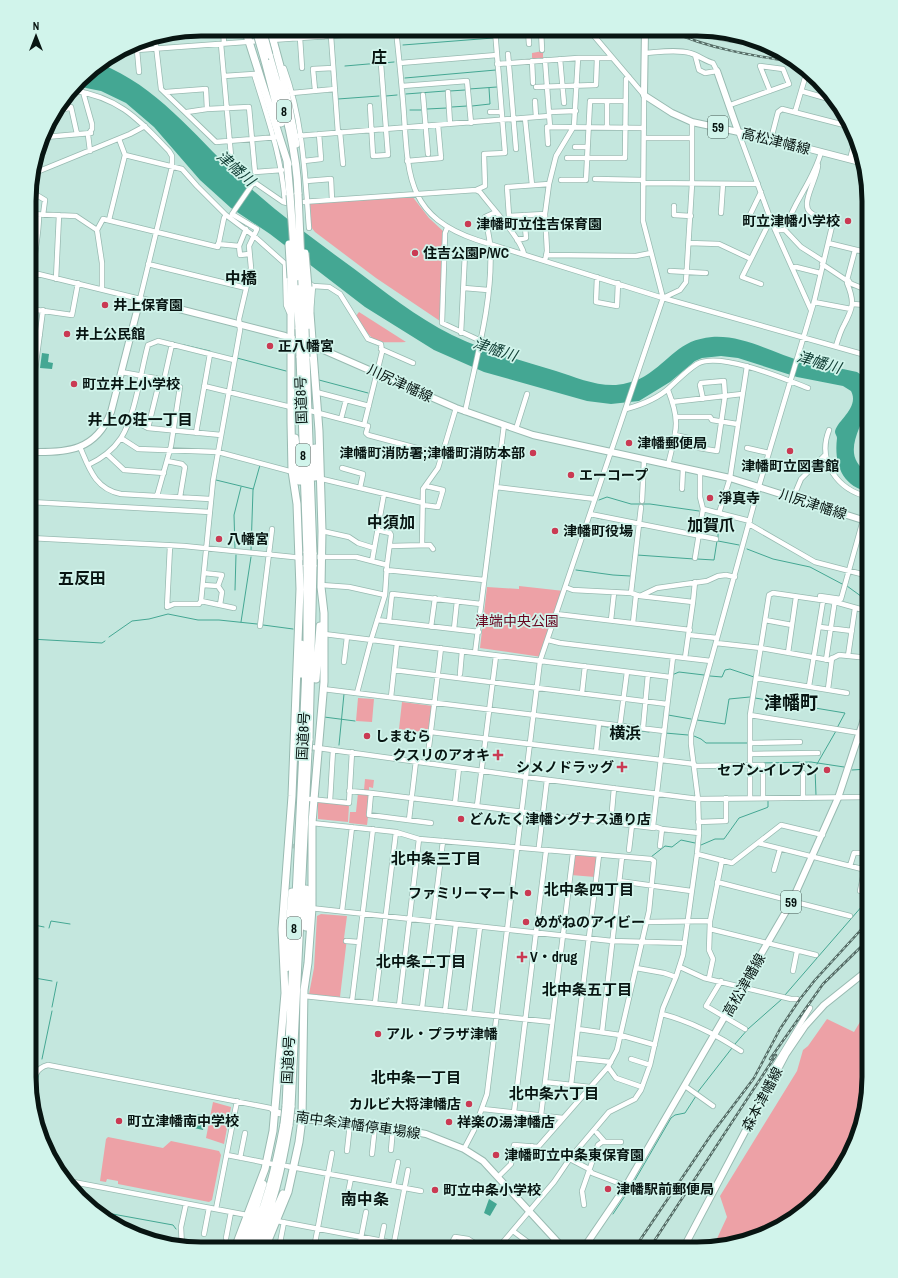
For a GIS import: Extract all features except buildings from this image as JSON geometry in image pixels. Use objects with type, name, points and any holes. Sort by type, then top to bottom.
[{"type":"highway","name":"8","points":[[247,36],[256,74],[275,120],[288,164]]},
{"type":"highway","name":"国道8号","points":[[258,36],[283,130],[288,164],[294,278],[302,329],[312,532],[310,556],[306,740],[296,797],[288,1106]]},
{"type":"highway","name":"国道8号","points":[[264,36],[296,167],[299,222],[304,233],[308,286],[302,329]]},
{"type":"highway","name":"8","points":[[272,36],[292,115],[298,160],[296,167]]},
{"type":"highway","points":[[269,1242],[281,1222],[290,1168],[302,1119],[301,1027],[308,964],[310,908],[308,846],[312,823],[312,799],[323,689],[324,613],[321,586],[310,556],[296,493],[294,472],[291,318],[294,278]]},
{"type":"highway","points":[[243,1242],[261,1193],[268,1165],[275,1112],[284,1026],[297,813],[294,742],[300,589],[310,556],[322,530],[318,422],[314,413],[316,392],[308,286]]},
{"type":"highway","name":"国道8号","points":[[303,357],[306,522],[310,556]]},
{"type":"highway","name":"8","points":[[292,409],[302,515],[306,522]]},
{"type":"highway","name":"8","points":[[312,532],[315,524],[316,424],[318,422]]},
{"type":"highway","name":"8","points":[[306,732],[313,719],[321,586]]},
{"type":"highway","name":"8","points":[[300,589],[301,710],[306,732]]},
{"type":"highway","name":"国道8号","points":[[256,1242],[277,1186],[288,1106],[308,846],[305,750]]},
{"type":"highway","points":[[285,993],[282,944],[290,846],[296,797]]},
{"type":"highway","name":"8","points":[[304,993],[306,860],[308,846]]},
{"type":"highway","name":"国道8号","points":[[249,1242],[263,1211],[286,1124]]},
{"type":"highway","points":[[237,1242],[268,1165]]},
{"type":"highway","points":[[261,1242],[290,1168]]},
{"type":"main road","points":[[644,95],[645,36]]},
{"type":"main road","points":[[716,70],[730,105],[738,131]]},
{"type":"main road","name":"高松津幡線","points":[[644,95],[672,113],[692,122],[738,131],[857,161]]},
{"type":"main road","points":[[36,452],[63,452],[80,447],[95,437],[108,421],[140,299]]},
{"type":"main road","name":"川尻津幡線","points":[[140,299],[239,324],[312,345],[465,412],[516,429],[562,442],[610,453],[730,478],[862,520]]},
{"type":"main road","name":"高松津幡線","points":[[588,1242],[626,1186],[744,986],[792,901],[823,835],[838,798],[862,727]]},
{"type":"main road","name":"森本津幡線","points":[[687,1242],[786,1054],[805,1026],[829,1001],[862,975]]},
{"type":"main road","name":"南中条津幡停車場線","points":[[275,1112],[302,1119],[393,1128],[426,1134],[464,1149],[483,1161],[558,1242]]},
{"type":"street","points":[[223,36],[224,76],[231,156]]},
{"type":"street","points":[[139,72],[137,50],[331,36],[343,164]]},
{"type":"street","points":[[397,36],[407,161],[410,175],[417,194],[431,214],[447,228],[490,244],[663,298],[862,354]]},
{"type":"street","points":[[201,601],[210,499],[234,360],[239,319],[251,268],[249,246],[257,230],[232,214],[233,212],[254,182],[285,202],[307,202],[476,190],[485,186],[484,154],[505,153],[495,36]]},
{"type":"street","points":[[528,36],[529,44]]},
{"type":"street","points":[[541,36],[542,50]]},
{"type":"street","points":[[464,1149],[474,1130],[487,1094],[540,661],[663,298],[643,221],[644,95],[594,36]]},
{"type":"street","points":[[300,38],[302,68]]},
{"type":"street","points":[[155,43],[161,88],[216,142],[276,137]]},
{"type":"street","points":[[645,53],[688,52],[695,55],[700,59],[713,63],[716,70],[705,73],[699,70],[695,55]]},
{"type":"street","points":[[508,54],[516,149]]},
{"type":"street","points":[[400,63],[497,55]]},
{"type":"street","points":[[497,64],[578,58],[612,58]]},
{"type":"street","points":[[545,261],[545,214],[549,184],[556,156],[574,126],[578,58]]},
{"type":"street","points":[[536,88],[577,84],[596,85],[597,58]]},
{"type":"street","points":[[560,59],[564,103]]},
{"type":"street","points":[[545,60],[550,126],[547,127],[547,141]]},
{"type":"street","points":[[532,61],[533,83]]},
{"type":"street","points":[[280,64],[282,64],[292,93],[304,161],[309,228]]},
{"type":"street","points":[[370,106],[373,156],[388,155],[381,64]]},
{"type":"street","points":[[730,105],[788,84],[783,69],[760,66],[770,90]]},
{"type":"street","points":[[315,90],[313,69],[333,68]]},
{"type":"street","points":[[224,76],[256,74],[276,137],[282,170],[285,202]]},
{"type":"street","points":[[795,112],[805,76]]},
{"type":"street","points":[[567,158],[625,158],[626,79],[629,77]]},
{"type":"street","points":[[402,86],[467,81],[471,123]]},
{"type":"street","points":[[166,92],[206,89],[207,109]]},
{"type":"street","points":[[292,93],[335,89]]},
{"type":"street","points":[[36,274],[140,299],[172,167],[172,156],[169,151],[145,126],[125,109],[114,102],[78,91]]},
{"type":"street","points":[[800,91],[826,98]]},
{"type":"street","points":[[83,92],[92,124],[91,133],[88,135],[90,151]]},
{"type":"street","points":[[448,92],[450,124]]},
{"type":"street","points":[[423,94],[428,154]]},
{"type":"street","points":[[535,101],[536,117]]},
{"type":"street","points":[[560,180],[586,180],[587,126],[590,101],[626,101]]},
{"type":"street","points":[[607,101],[607,126]]},
{"type":"street","points":[[64,109],[71,107],[77,134]]},
{"type":"street","points":[[187,112],[207,109],[249,107],[255,172],[282,170]]},
{"type":"street","points":[[771,139],[778,112],[782,109],[843,125]]},
{"type":"street","points":[[299,136],[471,123],[536,117],[576,111]]},
{"type":"street","points":[[490,112],[501,112]]},
{"type":"street","points":[[525,118],[532,185]]},
{"type":"street","points":[[663,298],[673,294],[684,286],[687,272],[692,184],[692,122]]},
{"type":"street","points":[[407,161],[441,158],[438,125]]},
{"type":"street","points":[[39,169],[90,151],[145,126]]},
{"type":"street","points":[[550,126],[607,126],[644,128]]},
{"type":"street","points":[[738,131],[772,224],[811,310]]},
{"type":"street","points":[[50,137],[91,133]]},
{"type":"street","points":[[304,161],[321,159],[319,134]]},
{"type":"street","points":[[644,138],[692,138]]},
{"type":"street","points":[[109,220],[125,155],[119,139]]},
{"type":"street","points":[[574,147],[587,147]]},
{"type":"street","points":[[850,159],[853,148]]},
{"type":"street","points":[[503,1242],[554,1182],[570,1159],[609,1112],[632,1102],[640,1093],[650,1065],[662,1014],[680,967],[688,922],[699,833],[698,799],[691,733],[759,486],[791,381],[802,337],[814,302],[833,222],[811,213],[806,206],[817,175],[821,152]]},
{"type":"street","points":[[125,155],[182,169],[196,186],[226,215],[254,236],[308,286],[329,287],[340,294],[368,339],[381,344],[377,373],[364,425]]},
{"type":"street","points":[[786,230],[790,215],[818,165]]},
{"type":"street","points":[[306,181],[331,179],[332,200]]},
{"type":"street","points":[[595,179],[692,184],[758,184]]},
{"type":"street","points":[[505,224],[509,221],[507,187],[549,184]]},
{"type":"street","points":[[722,214],[723,184]]},
{"type":"street","points":[[476,190],[480,192],[496,212],[517,240],[523,249],[524,254]]},
{"type":"street","points":[[747,221],[761,192]]},
{"type":"street","points":[[36,195],[45,200],[41,215],[39,234],[36,242]]},
{"type":"street","points":[[674,206],[674,215],[690,216]]},
{"type":"street","points":[[465,412],[481,342],[488,290],[490,244],[485,217],[496,212]]},
{"type":"street","points":[[509,216],[545,214]]},
{"type":"street","points":[[36,215],[76,216],[96,230]]},
{"type":"street","points":[[56,279],[59,215]]},
{"type":"street","points":[[102,289],[102,263],[96,230],[103,219],[218,248],[224,218],[226,215]]},
{"type":"street","points":[[517,240],[526,238],[524,215]]},
{"type":"street","points":[[761,284],[742,277],[768,225],[772,224]]},
{"type":"street","points":[[447,228],[445,233],[442,323],[481,342]]},
{"type":"street","points":[[246,230],[239,246],[240,254],[249,254]]},
{"type":"street","points":[[775,230],[786,230],[801,246],[848,280],[862,287]]},
{"type":"street","points":[[689,243],[719,244],[751,259]]},
{"type":"street","points":[[828,243],[862,251]]},
{"type":"street","points":[[218,244],[239,246]]},
{"type":"street","points":[[836,346],[852,306],[852,293],[847,283],[856,250]]},
{"type":"street","points":[[444,252],[465,253],[461,333]]},
{"type":"street","points":[[546,255],[636,256],[651,253]]},
{"type":"street","points":[[148,264],[246,288]]},
{"type":"street","points":[[285,265],[286,305],[291,318]]},
{"type":"street","points":[[792,268],[796,267],[820,272]]},
{"type":"street","points":[[670,271],[706,273]]},
{"type":"street","points":[[597,277],[596,302],[617,306],[618,283]]},
{"type":"street","points":[[36,309],[72,315],[78,283]]},
{"type":"street","points":[[464,288],[488,290]]},
{"type":"street","points":[[814,302],[852,306],[862,305]]},
{"type":"street","points":[[36,364],[43,310]]},
{"type":"street","points":[[88,465],[107,454],[121,438],[130,419],[148,345],[158,341],[234,360]]},
{"type":"street","points":[[148,428],[172,344]]},
{"type":"street","points":[[381,349],[413,363]]},
{"type":"street","points":[[196,433],[210,354]]},
{"type":"street","points":[[626,408],[638,406],[668,390],[698,363],[714,361],[747,366],[808,388]]},
{"type":"street","points":[[719,513],[730,478],[747,366]]},
{"type":"street","points":[[121,372],[178,383],[180,387],[170,451],[157,496]]},
{"type":"street","points":[[699,448],[718,451],[725,396],[724,381],[701,383],[700,386],[703,399]]},
{"type":"street","points":[[204,386],[228,391],[292,409]]},
{"type":"street","points":[[668,390],[676,417],[675,435],[668,465]]},
{"type":"street","points":[[316,392],[369,406]]},
{"type":"street","points":[[516,429],[527,394]]},
{"type":"street","points":[[672,402],[742,394]]},
{"type":"street","points":[[341,419],[346,400]]},
{"type":"street","points":[[422,545],[423,489],[438,468],[456,408]]},
{"type":"street","points":[[314,413],[368,426],[366,433],[368,435],[443,455]]},
{"type":"street","points":[[676,417],[710,417],[712,420],[738,424]]},
{"type":"street","points":[[130,419],[148,428],[221,435]]},
{"type":"street","points":[[475,653],[504,425]]},
{"type":"street","points":[[829,430],[826,439],[825,455],[832,473],[841,482],[862,494]]},
{"type":"street","points":[[675,435],[696,440]]},
{"type":"street","points":[[121,438],[138,449],[218,452],[294,472]]},
{"type":"street","points":[[80,447],[93,476],[106,490],[121,494],[210,499]]},
{"type":"street","points":[[747,448],[769,453]]},
{"type":"street","points":[[107,454],[124,470],[164,474]]},
{"type":"street","points":[[794,498],[801,479],[825,455]]},
{"type":"street","points":[[642,501],[644,460]]},
{"type":"street","points":[[167,461],[182,464],[185,467],[180,498]]},
{"type":"street","points":[[342,468],[363,474],[360,488]]},
{"type":"street","points":[[682,489],[683,468]]},
{"type":"street","points":[[695,558],[697,535],[703,509],[700,497],[700,472]]},
{"type":"street","points":[[319,478],[438,507],[440,504],[442,490],[426,486]]},
{"type":"street","points":[[496,487],[595,499]]},
{"type":"street","points":[[372,561],[384,494]]},
{"type":"street","points":[[36,502],[210,512]]},
{"type":"street","points":[[631,593],[640,507]]},
{"type":"street","points":[[703,509],[749,523],[815,562],[862,574]]},
{"type":"street","points":[[590,514],[716,539]]},
{"type":"street","points":[[260,626],[272,530]]},
{"type":"street","points":[[322,530],[349,537],[358,543],[374,548]]},
{"type":"street","points":[[357,693],[385,595],[386,567],[391,546],[390,533],[377,530]]},
{"type":"street","points":[[750,798],[750,715],[769,595],[773,593],[796,597],[840,600],[862,534]]},
{"type":"street","points":[[36,538],[206,548],[268,555],[356,557],[372,561],[386,567],[484,580]]},
{"type":"street","points":[[391,546],[430,545],[433,549]]},
{"type":"street","points":[[170,546],[167,607],[174,604],[199,604],[201,601],[234,608]]},
{"type":"street","points":[[204,573],[222,575],[218,586]]},
{"type":"street","points":[[638,595],[657,588],[707,581],[718,576],[735,576]]},
{"type":"street","points":[[685,658],[690,632],[696,582]]},
{"type":"street","points":[[203,584],[218,586],[222,592],[220,605]]},
{"type":"street","points":[[321,586],[349,587],[385,595]]},
{"type":"street","points":[[565,587],[573,590],[631,593],[693,602]]},
{"type":"street","points":[[611,620],[614,593]]},
{"type":"street","points":[[389,621],[392,594],[481,604]]},
{"type":"street","points":[[633,623],[638,595]]},
{"type":"street","points":[[788,653],[796,597]]},
{"type":"street","points":[[431,626],[435,598]]},
{"type":"street","points":[[809,686],[820,626],[822,599]]},
{"type":"street","points":[[835,600],[857,609],[848,656]]},
{"type":"street","points":[[826,660],[835,600]]},
{"type":"street","points":[[454,629],[457,601]]},
{"type":"street","points":[[556,614],[611,620],[690,632],[717,640],[826,660],[839,655],[862,657]]},
{"type":"street","points":[[377,620],[478,632]]},
{"type":"street","points":[[765,620],[792,625]]},
{"type":"street","points":[[820,626],[852,631]]},
{"type":"street","points":[[324,634],[627,672],[670,676]]},
{"type":"street","points":[[344,662],[347,637]]},
{"type":"street","points":[[548,640],[560,643],[711,661]]},
{"type":"street","points":[[391,697],[397,643]]},
{"type":"street","points":[[427,763],[441,648]]},
{"type":"street","points":[[460,674],[462,651]]},
{"type":"street","points":[[477,806],[496,656]]},
{"type":"street","points":[[654,828],[656,794],[672,657]]},
{"type":"street","points":[[828,689],[832,658]]},
{"type":"street","points":[[582,693],[585,666]]},
{"type":"street","points":[[394,670],[667,704]]},
{"type":"street","points":[[620,725],[627,672]]},
{"type":"street","points":[[642,728],[648,674]]},
{"type":"street","points":[[756,678],[847,693]]},
{"type":"street","points":[[323,689],[664,731]]},
{"type":"street","points":[[750,715],[860,734]]},
{"type":"street","points":[[596,752],[599,723]]},
{"type":"street","points":[[431,732],[694,765],[763,765],[764,798]]},
{"type":"street","points":[[294,742],[318,748],[459,768],[698,799],[862,797]]},
{"type":"street","points":[[750,743],[800,742]]},
{"type":"street","points":[[330,801],[333,750]]},
{"type":"street","points":[[312,799],[348,803],[352,752]]},
{"type":"street","points":[[750,754],[818,753]]},
{"type":"street","points":[[409,820],[416,761]]},
{"type":"street","points":[[455,803],[459,768]]},
{"type":"street","points":[[803,773],[803,798]]},
{"type":"street","points":[[539,846],[548,780]]},
{"type":"street","points":[[610,822],[614,788]]},
{"type":"street","points":[[349,790],[699,833]]},
{"type":"street","points":[[371,793],[369,815],[431,823]]},
{"type":"street","points":[[698,822],[726,821],[726,798]]},
{"type":"street","points":[[312,823],[396,832],[419,839],[654,861],[647,922],[617,1050],[608,1067],[538,1147],[514,1145],[511,1164],[498,1177]]},
{"type":"street","points":[[629,850],[632,825]]},
{"type":"street","points":[[697,854],[732,863],[781,825],[823,835]]},
{"type":"street","points":[[342,911],[352,827]]},
{"type":"street","points":[[352,1001],[373,829]]},
{"type":"street","points":[[660,846],[662,829]]},
{"type":"street","points":[[375,1003],[396,832]]},
{"type":"street","points":[[399,1006],[419,839]]},
{"type":"street","points":[[422,1008],[443,841]]},
{"type":"street","points":[[758,843],[862,869]]},
{"type":"street","points":[[774,870],[780,849]]},
{"type":"street","points":[[514,1112],[546,851]]},
{"type":"street","points":[[541,1115],[573,853]]},
{"type":"street","points":[[850,866],[854,854],[862,853]]},
{"type":"street","points":[[571,1085],[599,855]]},
{"type":"street","points":[[602,1032],[622,857]]},
{"type":"street","points":[[710,978],[713,959],[709,950],[710,921],[722,860]]},
{"type":"street","points":[[619,881],[691,891]]},
{"type":"street","points":[[717,882],[850,916]]},
{"type":"street","points":[[860,891],[862,882]]},
{"type":"street","points":[[310,908],[612,941],[685,943]]},
{"type":"street","points":[[647,922],[710,921]]},
{"type":"street","points":[[445,1010],[456,924]]},
{"type":"street","points":[[470,1013],[480,927]]},
{"type":"street","points":[[710,929],[816,955]]},
{"type":"street","points":[[346,941],[359,942]]},
{"type":"street","points":[[793,971],[797,950]]},
{"type":"street","points":[[680,967],[704,978],[710,978],[797,999]]},
{"type":"street","points":[[636,968],[664,972],[676,977]]},
{"type":"street","points":[[721,981],[706,1006],[745,1029]]},
{"type":"street","points":[[304,993],[352,1001],[552,1022]]},
{"type":"street","points":[[773,1079],[768,1077],[810,1008]]},
{"type":"street","points":[[662,1014],[691,1024],[741,1051]]},
{"type":"street","points":[[578,1029],[620,1035],[655,1045]]},
{"type":"street","points":[[574,1058],[611,1062]]},
{"type":"street","points":[[632,1059],[650,1065]]},
{"type":"street","points":[[36,1074],[40,1066],[48,1065],[270,1108],[275,1112]]},
{"type":"street","points":[[608,1067],[616,1078],[642,1087]]},
{"type":"street","points":[[545,1082],[590,1087]]},
{"type":"street","points":[[685,1086],[713,1106]]},
{"type":"street","points":[[216,1209],[237,1102]]},
{"type":"street","points":[[483,1108],[563,1118]]},
{"type":"street","points":[[347,1151],[350,1124]]},
{"type":"street","points":[[372,1154],[375,1126]]},
{"type":"street","points":[[391,1150],[393,1128]]},
{"type":"street","points":[[240,1158],[245,1133]]},
{"type":"street","points":[[597,1133],[604,1142]]},
{"type":"street","points":[[584,1205],[582,1191],[598,1145],[604,1142],[621,1142]]},
{"type":"street","points":[[512,1156],[530,1158],[532,1146]]},
{"type":"street","points":[[315,1242],[332,1153]]},
{"type":"street","points":[[227,1155],[268,1165]]},
{"type":"street","points":[[570,1159],[589,1169],[592,1173],[626,1186]]},
{"type":"street","points":[[393,1186],[398,1162]]},
{"type":"street","points":[[290,1168],[421,1191]]},
{"type":"street","points":[[394,1242],[408,1170]]},
{"type":"street","points":[[346,1203],[351,1178]]},
{"type":"street","points":[[74,1182],[247,1215]]},
{"type":"street","points":[[182,1241],[181,1227],[186,1204]]},
{"type":"street","points":[[204,1234],[209,1208]]},
{"type":"street","points":[[226,1238],[231,1212]]},
{"type":"street","points":[[360,1242],[366,1212]]},
{"type":"street","points":[[279,1242],[281,1222],[381,1241],[384,1226]]},
{"type":"street","points":[[513,1231],[528,1242]]},
{"type":"street","points":[[452,1242],[455,1237],[468,1239],[473,1242]]},
{"type":"green space","points":[[543,51],[543,59],[532,59],[532,53]]},
{"type":"green space","points":[[412,196],[429,218],[443,231],[440,321],[376,278],[315,232],[311,227],[310,203]]},
{"type":"green space","points":[[359,312],[406,342],[380,342],[375,340],[367,332],[356,316]]},
{"type":"green space","name":"津端中央公園","points":[[519,586],[564,591],[542,657],[480,648],[487,587],[519,589]]},
{"type":"green space","points":[[358,698],[374,699],[372,722],[356,721]]},
{"type":"green space","points":[[402,702],[433,706],[430,733],[399,729]]},
{"type":"green space","points":[[365,779],[374,780],[373,788],[369,787],[369,790],[364,790]]},
{"type":"green space","points":[[358,793],[367,794],[369,796],[366,816],[368,817],[367,825],[349,823],[350,812],[356,812]]},
{"type":"green space","points":[[318,802],[349,805],[348,822],[318,819]]},
{"type":"green space","points":[[575,855],[597,857],[595,877],[571,875]]},
{"type":"green space","points":[[321,914],[347,916],[344,938],[347,938],[340,997],[309,994],[314,968],[317,916]]},
{"type":"green space","points":[[827,1019],[854,1032],[862,1019],[861,1098],[853,1130],[845,1150],[834,1169],[814,1194],[789,1214],[770,1225],[750,1233],[716,1241],[727,1217],[720,1196],[797,1071],[803,1050],[808,1046]]},
{"type":"green space","points":[[213,1102],[231,1107],[224,1144],[206,1138]]},
{"type":"green space","points":[[108,1137],[163,1148],[171,1141],[219,1151],[221,1155],[212,1200],[209,1202],[118,1184],[118,1181],[107,1179],[106,1182],[100,1181],[106,1139]]},
{"type":"shaded area","points":[[106,66],[121,73],[139,85],[173,112],[236,175],[278,212],[413,312],[452,335],[477,346],[585,381],[608,385],[623,384],[642,378],[683,346],[700,339],[712,337],[736,339],[793,359],[857,372],[862,376],[862,421],[857,433],[854,451],[855,459],[862,468],[862,490],[852,485],[846,479],[838,464],[836,447],[837,438],[835,432],[839,423],[850,409],[853,397],[851,391],[843,386],[797,377],[738,358],[721,356],[702,358],[695,361],[670,382],[639,401],[611,404],[587,401],[484,372],[434,350],[365,307],[270,234],[231,208],[200,180],[154,127],[126,103],[101,91],[81,87]]},
{"type":"shaded area","points":[[42,353],[49,354],[48,362],[53,363],[52,369],[40,368]]},
{"type":"shaded area","points":[[197,1114],[206,1116],[203,1130],[194,1128]]},
{"type":"shaded area","points":[[489,1199],[497,1204],[490,1216],[484,1213]]},
{"type":"waterway","points":[[403,45],[493,38]]},
{"type":"waterway","points":[[383,63],[394,62]]},
{"type":"waterway","points":[[345,66],[380,63]]},
{"type":"waterway","points":[[405,78],[496,70]]},
{"type":"waterway","points":[[469,89],[497,87]]},
{"type":"waterway","points":[[472,106],[490,104],[489,88]]},
{"type":"waterway","points":[[450,91],[465,90]]},
{"type":"waterway","points":[[406,94],[445,91]]},
{"type":"waterway","points":[[386,96],[397,95]]},
{"type":"waterway","points":[[338,99],[379,96]]},
{"type":"waterway","points":[[452,107],[467,106]]},
{"type":"waterway","points":[[427,109],[447,108]]},
{"type":"waterway","points":[[410,110],[421,110]]},
{"type":"waterway","points":[[184,345],[210,351]]},
{"type":"waterway","points":[[237,358],[286,371]]},
{"type":"waterway","points":[[319,380],[368,393]]},
{"type":"waterway","points":[[251,550],[253,490],[260,465]]},
{"type":"waterway","points":[[216,480],[253,489]]},
{"type":"waterway","points":[[235,549],[234,515],[241,487]]},
{"type":"waterway","points":[[599,500],[607,497],[631,504],[650,504],[699,511]]},
{"type":"waterway","points":[[718,515],[718,537]]},
{"type":"waterway","points":[[594,517],[602,519]]},
{"type":"waterway","points":[[697,559],[714,560],[717,541]]},
{"type":"waterway","points":[[718,541],[739,545]]},
{"type":"waterway","points":[[747,549],[773,559],[810,567],[844,585]]},
{"type":"waterway","points":[[235,590],[236,555]]},
{"type":"waterway","points":[[637,555],[694,559]]},
{"type":"waterway","points":[[241,622],[251,557]]},
{"type":"waterway","points":[[576,570],[630,576]]},
{"type":"waterway","points":[[847,586],[862,597]]},
{"type":"waterway","points":[[109,637],[132,621],[149,619],[168,614],[198,620],[219,620],[257,624]]},
{"type":"waterway","points":[[263,625],[293,629]]},
{"type":"waterway","points":[[36,639],[102,643],[105,641]]},
{"type":"waterway","points":[[710,676],[722,677],[725,670],[730,669],[754,677]]},
{"type":"waterway","points":[[672,675],[679,672],[704,675]]},
{"type":"waterway","points":[[339,745],[344,694]]},
{"type":"waterway","points":[[697,720],[725,724],[729,699],[750,697]]},
{"type":"waterway","points":[[755,698],[845,713],[837,728]]},
{"type":"waterway","points":[[668,715],[691,719]]},
{"type":"waterway","points":[[324,717],[355,721]]},
{"type":"waterway","points":[[600,726],[649,732]]},
{"type":"waterway","points":[[816,795],[815,769],[836,731]]},
{"type":"waterway","points":[[665,733],[688,735]]},
{"type":"waterway","points":[[694,736],[706,743],[748,743]]},
{"type":"waterway","points":[[759,763],[811,762],[844,767]]},
{"type":"waterway","points":[[852,770],[862,769]]},
{"type":"waterway","points":[[701,845],[715,839],[724,839],[739,818],[768,807],[768,801]]},
{"type":"waterway","points":[[651,857],[665,846],[672,847],[681,840],[695,843]]},
{"type":"waterway","points":[[785,995],[862,906]]},
{"type":"waterway","points":[[49,928],[51,921],[70,924]]},
{"type":"waterway","points":[[36,925],[44,927]]},
{"type":"waterway","points":[[36,978],[52,981]]},
{"type":"waterway","points":[[52,1007],[57,982]]},
{"type":"waterway","points":[[735,1044],[748,1029],[782,999]]},
{"type":"waterway","points":[[42,1059],[52,1011]]},
{"type":"waterway","points":[[697,1093],[732,1048]]},
{"type":"waterway","points":[[36,1088],[39,1073]]},
{"type":"waterway","points":[[635,1180],[671,1118],[675,1115],[685,1113],[696,1096]]},
{"type":"waterway","points":[[613,1214],[633,1184]]},
{"type":"waterway","points":[[108,1213],[173,1225],[176,1229]]},
{"type":"tunnel","points":[[292,846],[301,847]]},
{"type":"railway","points":[[682,36],[716,47],[782,60]]},
{"type":"railway","points":[[639,1242],[711,1135],[754,1078],[780,1029],[800,999],[815,980],[862,929]]},
{"type":"railway","points":[[770,1059],[823,984],[862,946]]},
{"type":"railway","points":[[654,1242],[776,1055]]},
{"type":"place","name":"町立津幡小学校","points":[[848,221]]},
{"type":"place","name":"津幡町立住吉保育園","points":[[468,224]]},
{"type":"place","name":"住吉公園P/WC","points":[[415,253]]},
{"type":"place","name":"井上保育園","points":[[105,305]]},
{"type":"place","name":"井上公民館","points":[[67,334]]},
{"type":"place","name":"正八幡宮","points":[[270,346]]},
{"type":"place","name":"町立井上小学校","points":[[74,384]]},
{"type":"place","name":"津幡郵便局","points":[[629,443]]},
{"type":"place","name":"津幡町立図書館","points":[[790,451]]},
{"type":"place","name":"津幡町消防署;津幡町消防本部","points":[[533,453]]},
{"type":"place","name":"エーコープ","points":[[571,475]]},
{"type":"place","name":"淨真寺","points":[[710,498]]},
{"type":"place","name":"津幡町役場","points":[[555,531]]},
{"type":"place","name":"八幡宮","points":[[219,539]]},
{"type":"place","name":"しまむら","points":[[367,736]]},
{"type":"place","name":"クスリのアオキ","points":[[498,755]]},
{"type":"place","name":"シメノドラッグ","points":[[622,767]]},
{"type":"place","name":"セブン-イレブン","points":[[827,770]]},
{"type":"place","name":"どんたく津幡シグナス通り店","points":[[461,819]]},
{"type":"place","name":"ファミリーマート","points":[[528,893]]},
{"type":"place","name":"めがねのアイビー","points":[[526,922]]},
{"type":"place","name":"V・drug","points":[[522,957]]},
{"type":"place","name":"アル・プラザ津幡","points":[[378,1034]]},
{"type":"place","name":"カルビ大将津幡店","points":[[469,1104]]},
{"type":"place","name":"町立津幡南中学校","points":[[119,1121]]},
{"type":"place","name":"祥楽の湯津幡店","points":[[449,1122]]},
{"type":"place","name":"津幡町立中条東保育園","points":[[496,1155]]},
{"type":"place","name":"津幡駅前郵便局","points":[[608,1189]]},
{"type":"place","name":"町立中条小学校","points":[[435,1190]]},
{"type":"district","name":"庄","points":[[379,57]]},
{"type":"district","name":"中橋","points":[[241,278]]},
{"type":"district","name":"井上の荘一丁目","points":[[140,419]]},
{"type":"district","name":"中須加","points":[[391,522]]},
{"type":"district","name":"加賀爪","points":[[711,525]]},
{"type":"district","name":"五反田","points":[[82,578]]},
{"type":"district","name":"津幡町","points":[[791,702]]},
{"type":"district","name":"横浜","points":[[625,733]]},
{"type":"district","name":"北中条三丁目","points":[[436,858]]},
{"type":"district","name":"北中条四丁目","points":[[589,889]]},
{"type":"district","name":"北中条二丁目","points":[[421,961]]},
{"type":"district","name":"北中条五丁目","points":[[587,989]]},
{"type":"district","name":"北中条一丁目","points":[[416,1077]]},
{"type":"district","name":"北中条六丁目","points":[[554,1093]]},
{"type":"district","name":"南中条","points":[[365,1199]]},
{"type":"water label","name":"津幡川","points":[[236,168]]},
{"type":"water label","name":"津幡川","points":[[495,349]]},
{"type":"water label","name":"津幡川","points":[[819,362]]}]
